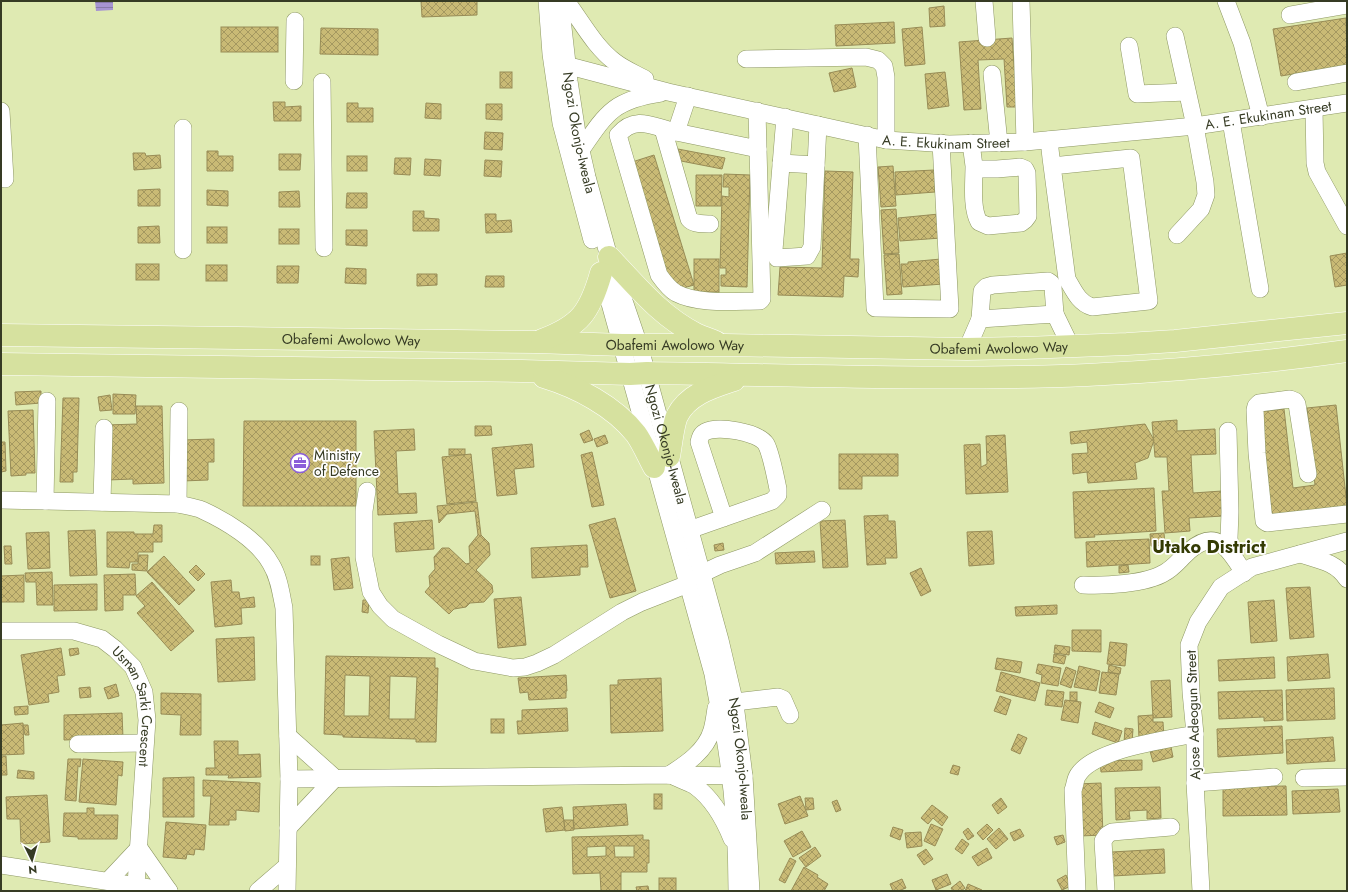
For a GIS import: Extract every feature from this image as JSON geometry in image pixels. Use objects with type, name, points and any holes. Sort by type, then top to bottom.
[{"type":"main road","points":[[536,342],[558,334],[573,325],[585,313],[595,295],[605,265],[639,290],[673,320],[696,334],[724,345]]},
{"type":"main road","name":"Obafemi Awolowo Way","points":[[1,335],[967,349],[1071,347],[1189,340],[1347,323]]},
{"type":"main road","name":"Obafemi Awolowo Way","points":[[1,364],[899,377],[1028,376],[1088,375],[1249,363],[1347,352]]},
{"type":"main road","points":[[522,371],[563,383],[605,406],[624,420],[636,435],[662,461],[677,417],[695,396],[709,388],[751,374]]},
{"type":"street","name":"Ngozi Okonjo-Iweala","points":[[547,1],[560,64],[581,150],[605,265]]},
{"type":"street","name":"Ngozi Okonjo-Iweala","points":[[560,1],[561,123],[576,185],[605,265],[630,345],[662,461],[688,584],[711,667],[724,732],[737,776],[750,891]]},
{"type":"street","points":[[566,1],[588,34],[616,63],[668,92]]},
{"type":"street","points":[[984,1],[987,38]]},
{"type":"street","points":[[1022,1],[1025,142]]},
{"type":"street","points":[[1226,1],[1242,42],[1261,117]]},
{"type":"street","points":[[1290,15],[1347,5]]},
{"type":"street","points":[[294,82],[295,21]]},
{"type":"street","points":[[1175,36],[1195,126],[1206,195],[1201,209],[1177,236]]},
{"type":"street","points":[[1129,46],[1137,94],[1187,92]]},
{"type":"street","points":[[746,59],[866,57],[878,60],[884,66],[886,77],[886,140]]},
{"type":"street","name":"A. E. Ekukinam Street","points":[[560,64],[668,92],[886,140],[941,143],[1025,142],[1195,126],[1347,104]]},
{"type":"street","points":[[992,74],[999,143]]},
{"type":"street","points":[[1296,82],[1347,74]]},
{"type":"street","points":[[322,82],[324,248]]},
{"type":"street","points":[[581,150],[602,120],[622,103],[635,98],[668,92]]},
{"type":"street","points":[[688,96],[670,131],[689,219],[691,222],[695,223],[710,224]]},
{"type":"street","points":[[1314,109],[1317,172],[1347,226]]},
{"type":"street","points":[[1,111],[4,179]]},
{"type":"street","points":[[757,111],[762,299],[760,301],[703,300],[676,293],[665,284],[659,275],[618,135],[623,129],[632,124],[648,124],[670,131],[758,149]]},
{"type":"street","points":[[785,117],[774,250],[777,258],[807,256],[812,247],[818,124]]},
{"type":"street","points":[[1231,121],[1260,289]]},
{"type":"street","points":[[183,128],[183,250]]},
{"type":"street","points":[[867,135],[875,308],[950,309],[941,143]]},
{"type":"street","points":[[1056,139],[1067,279],[1079,299],[1085,305],[1092,307],[1149,301],[1131,158],[1059,165]]},
{"type":"street","points":[[971,143],[974,169]]},
{"type":"street","points":[[781,163],[816,165]]},
{"type":"street","points":[[967,349],[980,319],[982,291],[986,287],[1048,281],[1051,282],[1053,287],[1055,314],[1071,347]]},
{"type":"street","points":[[980,319],[1055,314]]},
{"type":"street","points":[[1308,474],[1297,404],[1295,401],[1290,399],[1259,403],[1255,410],[1257,453],[1264,521],[1267,523],[1347,514]]},
{"type":"street","points":[[45,501],[47,401]]},
{"type":"street","points":[[178,504],[179,411]]},
{"type":"street","points":[[102,502],[104,428]]},
{"type":"street","points":[[689,530],[724,518],[772,501],[778,495],[778,489],[767,445],[761,439],[752,435],[720,428],[705,432],[701,436],[699,442],[724,518]]},
{"type":"street","points":[[1228,431],[1230,512],[1229,538],[1231,553]]},
{"type":"street","name":"Ngozi Okonjo-Iweala","points":[[662,461],[689,530],[720,640],[735,702],[738,891]]},
{"type":"street","points":[[367,491],[364,510],[364,557],[371,592],[380,606],[393,619],[438,644],[474,661],[513,668],[525,667],[537,663],[554,655],[622,612],[688,584]]},
{"type":"street","points":[[1,500],[178,504],[201,510],[233,526],[255,544],[271,563],[280,587],[284,608],[289,779],[287,891]]},
{"type":"street","points":[[701,574],[720,565],[755,553],[822,510]]},
{"type":"street","points":[[1083,586],[1099,586],[1146,580],[1164,574],[1178,564],[1189,551],[1207,540],[1216,541],[1231,553],[1244,573]]},
{"type":"street","name":"Ajose Adeogun Street","points":[[1201,891],[1195,783],[1195,734],[1189,644],[1192,624],[1221,587],[1252,567],[1347,541]]},
{"type":"street","points":[[1300,554],[1331,564],[1342,572],[1347,580]]},
{"type":"street","name":"Usman Sarki Crescent","points":[[1,631],[74,631],[102,639],[116,649],[133,667],[144,692],[146,720],[136,885]]},
{"type":"street","points":[[735,702],[778,697],[783,699],[790,715]]},
{"type":"street","points":[[669,775],[687,763],[706,744],[712,731],[718,700]]},
{"type":"street","points":[[1077,891],[1073,790],[1077,776],[1086,766],[1113,752],[1132,746],[1195,734]]},
{"type":"street","points":[[288,736],[334,778]]},
{"type":"street","points":[[78,744],[145,743]]},
{"type":"street","points":[[289,779],[669,775],[737,776]]},
{"type":"street","points":[[669,775],[694,786],[707,796],[726,824],[737,853]]},
{"type":"street","points":[[1195,783],[1274,777]]},
{"type":"street","points":[[1304,778],[1347,777]]},
{"type":"street","points":[[288,828],[334,778]]},
{"type":"street","points":[[1106,891],[1103,842],[1107,835],[1112,832],[1171,827]]},
{"type":"street","points":[[108,881],[139,848],[169,891]]},
{"type":"street","points":[[1,865],[169,891]]},
{"type":"street","points":[[258,891],[287,866]]},
{"type":"shaded area","points":[[95,1],[113,1],[113,10],[96,11]]},
{"type":"building","points":[[421,1],[477,1],[477,15],[422,17]]},
{"type":"building","points":[[944,6],[945,26],[930,27],[929,8]]},
{"type":"building","points":[[1346,18],[1347,65],[1281,76],[1273,29]]},
{"type":"building","points":[[894,22],[895,43],[836,46],[835,25]]},
{"type":"building","points":[[221,27],[278,27],[278,52],[221,52]]},
{"type":"building","points":[[922,27],[925,64],[905,66],[902,29]]},
{"type":"building","points":[[321,28],[378,29],[378,55],[320,54]]},
{"type":"building","points":[[1012,38],[1017,107],[1007,107],[1004,59],[978,60],[981,109],[964,110],[959,42]]},
{"type":"building","points":[[852,68],[856,87],[834,92],[829,73]]},
{"type":"building","points":[[500,72],[512,72],[512,88],[500,88]]},
{"type":"building","points":[[945,72],[949,106],[928,109],[925,74]]},
{"type":"building","points":[[273,102],[285,102],[285,107],[301,106],[301,121],[274,121]]},
{"type":"building","points":[[347,103],[358,103],[358,108],[373,108],[373,122],[347,122]]},
{"type":"building","points":[[426,103],[441,104],[441,119],[425,118]]},
{"type":"building","points":[[486,104],[502,104],[502,120],[486,119]]},
{"type":"building","points":[[485,132],[503,133],[502,150],[484,149]]},
{"type":"building","points":[[678,149],[725,158],[722,169],[676,160]]},
{"type":"building","points":[[207,151],[218,151],[218,156],[233,156],[233,171],[207,171]]},
{"type":"building","points":[[133,153],[145,153],[146,156],[160,155],[161,168],[134,170]]},
{"type":"building","points":[[279,154],[301,154],[300,170],[279,170]]},
{"type":"building","points":[[654,155],[694,285],[669,292],[629,163]]},
{"type":"building","points":[[347,156],[367,156],[367,171],[347,171]]},
{"type":"building","points":[[395,158],[411,158],[410,175],[394,174]]},
{"type":"building","points":[[425,159],[441,160],[440,176],[424,175]]},
{"type":"building","points":[[485,160],[502,161],[501,177],[484,176]]},
{"type":"building","points":[[893,166],[896,206],[881,207],[878,167]]},
{"type":"building","points":[[934,170],[935,192],[896,195],[895,172]]},
{"type":"building","points":[[825,171],[853,172],[850,259],[859,259],[858,277],[844,276],[843,297],[778,295],[780,267],[822,268]]},
{"type":"building","points":[[724,174],[750,175],[747,287],[721,286],[721,275],[726,275],[726,268],[720,268],[722,196],[729,197],[729,187],[723,187]]},
{"type":"building","points":[[696,175],[722,175],[721,206],[696,206]]},
{"type":"building","points":[[160,189],[160,206],[138,206],[138,190]]},
{"type":"building","points":[[207,190],[228,191],[228,206],[207,205]]},
{"type":"building","points":[[299,191],[300,207],[279,207],[279,192]]},
{"type":"building","points":[[347,193],[367,193],[367,208],[346,208]]},
{"type":"building","points":[[896,209],[899,253],[884,254],[881,210]]},
{"type":"building","points":[[413,211],[424,211],[424,218],[439,219],[439,231],[413,231]]},
{"type":"building","points":[[485,214],[496,214],[496,221],[511,220],[512,232],[486,233]]},
{"type":"building","points":[[939,214],[941,238],[900,241],[898,218]]},
{"type":"building","points":[[159,226],[160,243],[138,243],[138,227]]},
{"type":"building","points":[[207,227],[227,227],[227,243],[207,243]]},
{"type":"building","points":[[279,229],[299,229],[299,244],[279,244]]},
{"type":"building","points":[[346,230],[367,230],[367,246],[346,245]]},
{"type":"building","points":[[1347,253],[1347,285],[1335,287],[1330,256]]},
{"type":"building","points":[[899,254],[902,294],[887,295],[884,255]]},
{"type":"building","points":[[694,259],[719,259],[719,292],[694,292]]},
{"type":"building","points":[[941,259],[943,284],[903,287],[901,264]]},
{"type":"building","points":[[136,264],[159,264],[159,280],[136,280]]},
{"type":"building","points":[[206,265],[227,265],[227,281],[206,281]]},
{"type":"building","points":[[277,266],[299,266],[298,283],[277,283]]},
{"type":"building","points":[[346,268],[366,269],[366,284],[345,283]]},
{"type":"building","points":[[417,274],[437,274],[437,285],[417,286]]},
{"type":"building","points":[[486,276],[504,276],[504,287],[485,287]]},
{"type":"building","points":[[41,391],[41,403],[16,405],[15,392]]},
{"type":"building","points":[[113,394],[136,395],[135,414],[113,414]]},
{"type":"building","points":[[110,395],[112,410],[100,411],[98,397]]},
{"type":"building","points":[[63,398],[79,398],[77,472],[73,472],[73,482],[60,482]]},
{"type":"building","points":[[1336,405],[1347,506],[1268,520],[1257,412],[1284,409],[1293,488],[1315,485],[1307,408]]},
{"type":"building","points":[[136,406],[162,406],[164,483],[133,484],[133,479],[108,480],[106,425],[137,424]]},
{"type":"building","points":[[33,410],[35,473],[11,476],[8,411]]},
{"type":"building","points":[[1177,420],[1177,431],[1215,429],[1216,454],[1191,455],[1193,493],[1222,491],[1223,516],[1189,518],[1190,531],[1165,533],[1162,491],[1169,491],[1167,457],[1155,457],[1152,422]]},
{"type":"building","name":"Ministry of Defence","points":[[244,421],[356,421],[356,506],[243,506]]},
{"type":"building","points":[[1145,424],[1154,440],[1148,458],[1135,463],[1137,479],[1088,483],[1087,472],[1073,474],[1072,454],[1088,453],[1087,442],[1071,444],[1070,432]]},
{"type":"building","points":[[475,426],[491,426],[492,435],[475,436]]},
{"type":"building","points":[[414,429],[415,450],[396,451],[398,494],[416,493],[417,513],[378,515],[374,431]]},
{"type":"building","points":[[589,430],[593,440],[584,443],[580,434]]},
{"type":"building","points":[[605,435],[608,443],[597,447],[594,439]]},
{"type":"building","points":[[1005,435],[1008,492],[966,494],[964,445],[980,444],[981,467],[987,464],[986,436]]},
{"type":"building","points":[[214,439],[214,462],[208,462],[208,480],[182,481],[182,440]]},
{"type":"building","points":[[1,442],[5,442],[6,471],[1,472]]},
{"type":"building","points":[[532,444],[534,467],[514,469],[517,494],[497,496],[492,448]]},
{"type":"building","points":[[449,449],[465,449],[465,455],[449,455]]},
{"type":"building","points":[[592,452],[604,505],[592,507],[581,455]]},
{"type":"building","points":[[471,454],[476,501],[447,504],[442,457]]},
{"type":"building","points":[[839,454],[898,454],[898,476],[862,476],[862,489],[839,489]]},
{"type":"building","points":[[1154,488],[1156,531],[1094,535],[1095,537],[1075,538],[1073,492]]},
{"type":"building","points":[[477,502],[481,535],[489,543],[490,555],[476,570],[492,585],[493,592],[484,602],[470,603],[466,607],[454,609],[449,614],[425,592],[430,586],[429,576],[435,569],[434,557],[442,548],[449,548],[466,564],[470,563],[469,546],[478,535],[475,511],[447,514],[439,523],[437,506]]},
{"type":"building","points":[[888,515],[888,521],[895,521],[897,558],[885,558],[886,564],[867,565],[864,516]]},
{"type":"building","points":[[615,518],[636,591],[610,598],[589,525]]},
{"type":"building","points":[[432,520],[434,549],[396,552],[394,523]]},
{"type":"building","points":[[845,520],[848,567],[823,568],[820,521]]},
{"type":"building","points":[[154,525],[162,525],[162,542],[153,542],[153,552],[138,552],[138,562],[130,562],[129,568],[107,567],[107,532],[153,534]]},
{"type":"building","points":[[95,530],[97,575],[70,576],[68,531]]},
{"type":"building","points":[[992,531],[994,564],[969,566],[967,532]]},
{"type":"building","points":[[49,532],[50,568],[28,569],[26,533]]},
{"type":"building","points":[[1164,533],[1165,545],[1151,546],[1150,534]]},
{"type":"building","points":[[1149,539],[1150,563],[1087,567],[1086,542]]},
{"type":"building","points":[[723,543],[724,550],[715,551],[714,545]]},
{"type":"building","points":[[587,545],[588,567],[580,567],[580,575],[532,578],[531,548]]},
{"type":"building","points":[[4,546],[11,546],[12,564],[5,564]]},
{"type":"building","points":[[814,551],[815,562],[776,564],[775,553]]},
{"type":"building","points":[[139,555],[148,555],[147,571],[132,570],[132,564],[138,564]]},
{"type":"building","points":[[164,556],[195,590],[179,605],[147,572]]},
{"type":"building","points":[[311,556],[320,556],[320,565],[311,565]]},
{"type":"building","points":[[349,557],[353,588],[334,590],[331,559]]},
{"type":"building","points":[[196,565],[205,574],[198,581],[189,572]]},
{"type":"building","points":[[1128,565],[1129,572],[1119,573],[1119,566]]},
{"type":"building","points":[[921,568],[931,591],[921,596],[910,573]]},
{"type":"building","points":[[52,572],[53,605],[37,605],[36,582],[26,582],[25,573]]},
{"type":"building","points":[[135,574],[136,595],[123,595],[123,610],[105,611],[104,575]]},
{"type":"building","points":[[24,575],[24,602],[1,602],[1,576]]},
{"type":"building","points":[[231,580],[232,592],[239,592],[240,599],[254,597],[255,607],[241,608],[242,624],[215,627],[211,582]]},
{"type":"building","points":[[152,582],[194,631],[171,651],[137,613],[145,606],[136,596]]},
{"type":"building","points":[[97,584],[97,610],[54,611],[54,585]]},
{"type":"building","points":[[1310,587],[1314,637],[1290,639],[1286,588]]},
{"type":"building","points":[[521,597],[526,645],[498,648],[494,599]]},
{"type":"building","points":[[363,600],[369,600],[368,613],[362,612]]},
{"type":"building","points":[[1274,600],[1277,641],[1251,643],[1248,602]]},
{"type":"building","points":[[1057,605],[1057,614],[1016,616],[1015,607]]},
{"type":"building","points":[[1072,630],[1101,630],[1101,652],[1072,651]]},
{"type":"building","points":[[254,637],[255,680],[218,682],[216,639]]},
{"type":"building","points":[[1110,642],[1127,644],[1125,666],[1107,664]]},
{"type":"building","points":[[1055,645],[1070,647],[1069,655],[1054,653]]},
{"type":"building","points":[[61,648],[65,675],[57,676],[59,692],[48,694],[49,702],[29,705],[21,655]]},
{"type":"building","points":[[78,648],[79,654],[70,656],[69,649]]},
{"type":"building","points":[[1054,654],[1066,656],[1064,664],[1053,662]]},
{"type":"building","points":[[1328,654],[1330,678],[1288,681],[1287,657]]},
{"type":"building","points":[[326,656],[435,658],[435,668],[438,668],[436,742],[416,742],[416,739],[343,737],[343,735],[324,734]],"holes":[[[345,675],[370,676],[369,716],[344,716]],[[390,676],[417,677],[415,719],[389,719]]]},
{"type":"building","points":[[1274,657],[1275,678],[1219,681],[1218,660]]},
{"type":"building","points":[[997,658],[1022,662],[1020,673],[995,669]]},
{"type":"building","points":[[1038,664],[1061,668],[1058,686],[1041,683],[1042,675],[1036,673]]},
{"type":"building","points":[[1109,665],[1121,668],[1120,674],[1108,672]]},
{"type":"building","points":[[1079,666],[1100,671],[1096,691],[1074,687]]},
{"type":"building","points":[[1066,667],[1076,671],[1071,688],[1060,684]]},
{"type":"building","points":[[1001,672],[1040,683],[1035,701],[996,691]]},
{"type":"building","points":[[1102,672],[1119,674],[1116,695],[1099,693]]},
{"type":"building","points":[[566,675],[566,698],[529,700],[528,692],[520,693],[518,678]]},
{"type":"building","points":[[661,678],[663,731],[611,733],[610,685],[618,685],[618,680]]},
{"type":"building","points":[[1170,680],[1172,717],[1153,718],[1151,681]]},
{"type":"building","points":[[116,684],[119,696],[108,699],[104,688]]},
{"type":"building","points":[[90,687],[91,697],[80,698],[79,688]]},
{"type":"building","points":[[1334,688],[1335,719],[1287,721],[1286,690]]},
{"type":"building","points":[[1047,690],[1064,692],[1062,707],[1045,705]]},
{"type":"building","points":[[1282,690],[1283,720],[1264,721],[1264,717],[1219,719],[1218,692]]},
{"type":"building","points":[[1070,692],[1077,692],[1077,701],[1070,701]]},
{"type":"building","points":[[161,693],[201,694],[201,735],[180,735],[181,715],[161,714]]},
{"type":"building","points":[[1000,696],[1011,700],[1006,715],[994,711]]},
{"type":"building","points":[[1065,700],[1081,702],[1078,723],[1061,720]]},
{"type":"building","points":[[1099,702],[1114,708],[1110,718],[1095,712]]},
{"type":"building","points":[[28,706],[28,714],[15,715],[14,707]]},
{"type":"building","points":[[567,708],[568,731],[518,734],[517,721],[522,721],[522,710]]},
{"type":"building","points":[[122,713],[123,738],[64,740],[64,715]]},
{"type":"building","points":[[1153,715],[1153,722],[1163,722],[1164,738],[1139,739],[1138,716]]},
{"type":"building","points":[[491,719],[504,719],[504,733],[491,733]]},
{"type":"building","points":[[1095,722],[1122,731],[1118,743],[1092,734]]},
{"type":"building","points":[[23,723],[24,754],[1,755],[1,725]]},
{"type":"building","points":[[23,725],[28,725],[29,735],[25,735]]},
{"type":"building","points":[[1282,726],[1283,753],[1218,757],[1217,729]]},
{"type":"building","points":[[1125,728],[1133,729],[1132,743],[1124,743]]},
{"type":"building","points":[[1018,734],[1027,738],[1020,754],[1011,750]]},
{"type":"building","points":[[1333,737],[1335,761],[1287,764],[1286,740]]},
{"type":"building","points":[[214,741],[238,741],[238,755],[260,754],[261,777],[228,778],[229,775],[206,775],[206,768],[215,768]]},
{"type":"building","points":[[1171,747],[1173,757],[1153,762],[1150,751]]},
{"type":"building","points":[[1,756],[6,756],[7,775],[1,775]]},
{"type":"building","points":[[68,759],[81,759],[80,767],[78,766],[76,801],[65,800]]},
{"type":"building","points":[[83,759],[123,762],[122,776],[118,775],[116,805],[79,802]]},
{"type":"building","points":[[1142,760],[1142,770],[1101,772],[1100,761]]},
{"type":"building","points":[[953,765],[960,767],[958,775],[950,773]]},
{"type":"building","points":[[18,770],[34,772],[34,779],[17,778]]},
{"type":"building","points":[[194,777],[194,817],[163,817],[163,778]]},
{"type":"building","points":[[203,780],[260,783],[259,812],[236,810],[236,820],[229,820],[229,825],[209,825],[211,796],[203,796]]},
{"type":"building","points":[[1101,783],[1103,835],[1080,836],[1077,784]]},
{"type":"building","points":[[1286,786],[1287,815],[1223,816],[1223,787]]},
{"type":"building","points":[[1160,787],[1161,818],[1147,819],[1147,810],[1129,811],[1130,819],[1116,820],[1115,788]]},
{"type":"building","points":[[1338,789],[1340,812],[1293,814],[1292,791]]},
{"type":"building","points":[[654,794],[662,794],[662,809],[654,809]]},
{"type":"building","points":[[47,795],[50,842],[21,844],[20,819],[7,819],[6,797]]},
{"type":"building","points":[[800,796],[808,816],[785,824],[778,804]]},
{"type":"building","points":[[805,798],[813,798],[814,809],[806,810]]},
{"type":"building","points":[[1001,798],[1007,807],[998,814],[992,805]]},
{"type":"building","points":[[837,800],[841,810],[836,812],[832,802]]},
{"type":"building","points":[[626,804],[628,825],[574,829],[573,807]]},
{"type":"building","points":[[932,805],[948,817],[942,826],[933,818],[928,824],[921,818]]},
{"type":"building","points":[[562,807],[565,830],[546,832],[543,809]]},
{"type":"building","points":[[87,808],[94,808],[94,815],[118,815],[117,839],[78,839],[78,837],[63,836],[64,813],[87,813]]},
{"type":"building","points":[[564,820],[573,820],[574,830],[565,831]]},
{"type":"building","points":[[166,822],[206,825],[204,850],[195,849],[194,855],[187,854],[186,859],[163,857]]},
{"type":"building","points":[[931,824],[943,829],[935,846],[924,841]]},
{"type":"building","points":[[987,824],[993,830],[983,840],[977,833]]},
{"type":"building","points":[[893,827],[903,830],[900,840],[890,836]]},
{"type":"building","points":[[968,828],[974,836],[968,840],[963,832]]},
{"type":"building","points":[[999,828],[1008,839],[996,849],[987,839]]},
{"type":"building","points":[[1020,829],[1024,836],[1014,841],[1010,833]]},
{"type":"building","points":[[802,831],[811,847],[793,857],[784,841]]},
{"type":"building","points":[[921,832],[922,846],[907,848],[905,833]]},
{"type":"building","points":[[643,835],[643,840],[649,840],[649,863],[647,863],[647,872],[621,872],[621,891],[601,891],[600,873],[573,874],[572,837]],"holes":[[[606,846],[606,856],[587,857],[587,847]],[[614,846],[634,846],[634,857],[615,857]]]},
{"type":"building","points":[[1063,835],[1065,842],[1057,845],[1054,837]]},
{"type":"building","points":[[962,839],[969,844],[962,854],[955,849]]},
{"type":"building","points":[[815,847],[821,856],[806,867],[799,858]]},
{"type":"building","points":[[987,848],[992,858],[978,866],[972,857]]},
{"type":"building","points":[[926,849],[933,859],[924,865],[917,855]]},
{"type":"building","points":[[1164,849],[1165,873],[1113,876],[1112,852]]},
{"type":"building","points":[[790,858],[796,861],[785,883],[779,880]]},
{"type":"building","points":[[804,867],[818,875],[817,877],[828,884],[824,891],[791,891]]},
{"type":"building","points":[[947,874],[951,884],[936,890],[932,880]]},
{"type":"building","points":[[1066,875],[1071,886],[1062,890],[1057,880]]},
{"type":"building","points":[[659,878],[676,878],[676,891],[659,891]]},
{"type":"building","points":[[902,879],[906,888],[893,891],[890,884]]},
{"type":"building","points":[[960,881],[965,888],[961,891],[953,891],[951,888]]},
{"type":"building","points":[[968,884],[982,890],[982,891],[965,891]]},
{"type":"building","points":[[648,886],[649,891],[637,891],[636,887]]},
{"type":"place","name":"Ministry of Defence","points":[[300,463]]},
{"type":"district","name":"Utako District","points":[[1209,547]]}]
